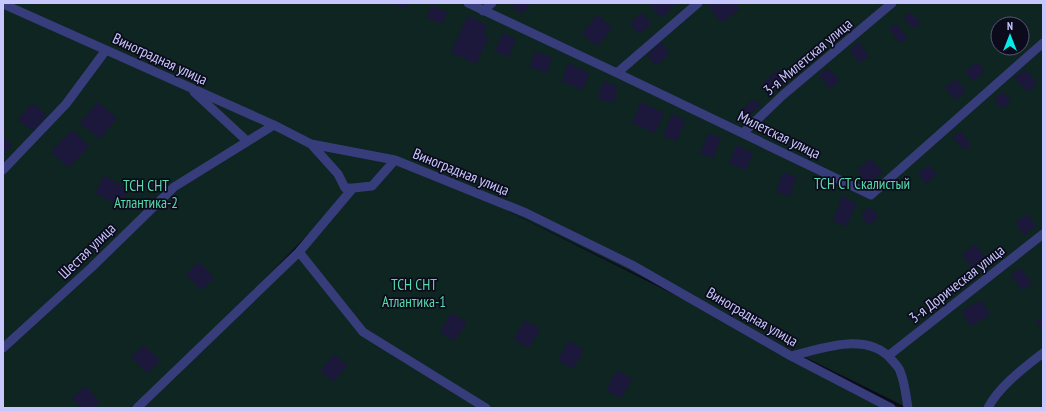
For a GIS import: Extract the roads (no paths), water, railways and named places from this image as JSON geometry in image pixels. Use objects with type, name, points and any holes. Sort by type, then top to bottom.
[{"type":"lane","name":"Милетская улица","points":[[468,3],[743,133],[870,195],[1043,43]]},
{"type":"lane","points":[[483,11],[492,3]]},
{"type":"lane","points":[[617,73],[698,3]]},
{"type":"lane","name":"3-я Милетская улица","points":[[743,133],[783,95],[892,3]]},
{"type":"lane","name":"Виноградная улица","points":[[3,4],[188,88],[274,125],[311,144],[394,160],[526,213],[593,244],[791,356],[891,408]]},
{"type":"lane","points":[[3,170],[66,104],[106,50]]},
{"type":"lane","points":[[188,88],[247,141]]},
{"type":"lane","name":"Шестая улица","points":[[3,348],[92,267],[174,187],[274,125]]},
{"type":"lane","points":[[311,144],[338,174],[345,188],[372,186],[394,160]]},
{"type":"lane","points":[[137,408],[299,252],[353,188]]},
{"type":"lane","name":"3-я Дорическая улица","points":[[888,356],[1043,234]]},
{"type":"lane","points":[[299,252],[363,332],[486,408]]},
{"type":"lane","points":[[791,356],[836,345],[857,343],[874,348],[888,356],[900,370],[908,408]]},
{"type":"lane","points":[[988,408],[991,401],[1021,370],[1043,353]]},
{"type":"park label","name":"ТСН СТ Скалистый","points":[[862,184]]},
{"type":"park label","name":"ТСН СНТ Атлантика-2","points":[[146,194]]},
{"type":"park label","name":"ТСН СНТ Атлантика-1","points":[[414,294]]}]
